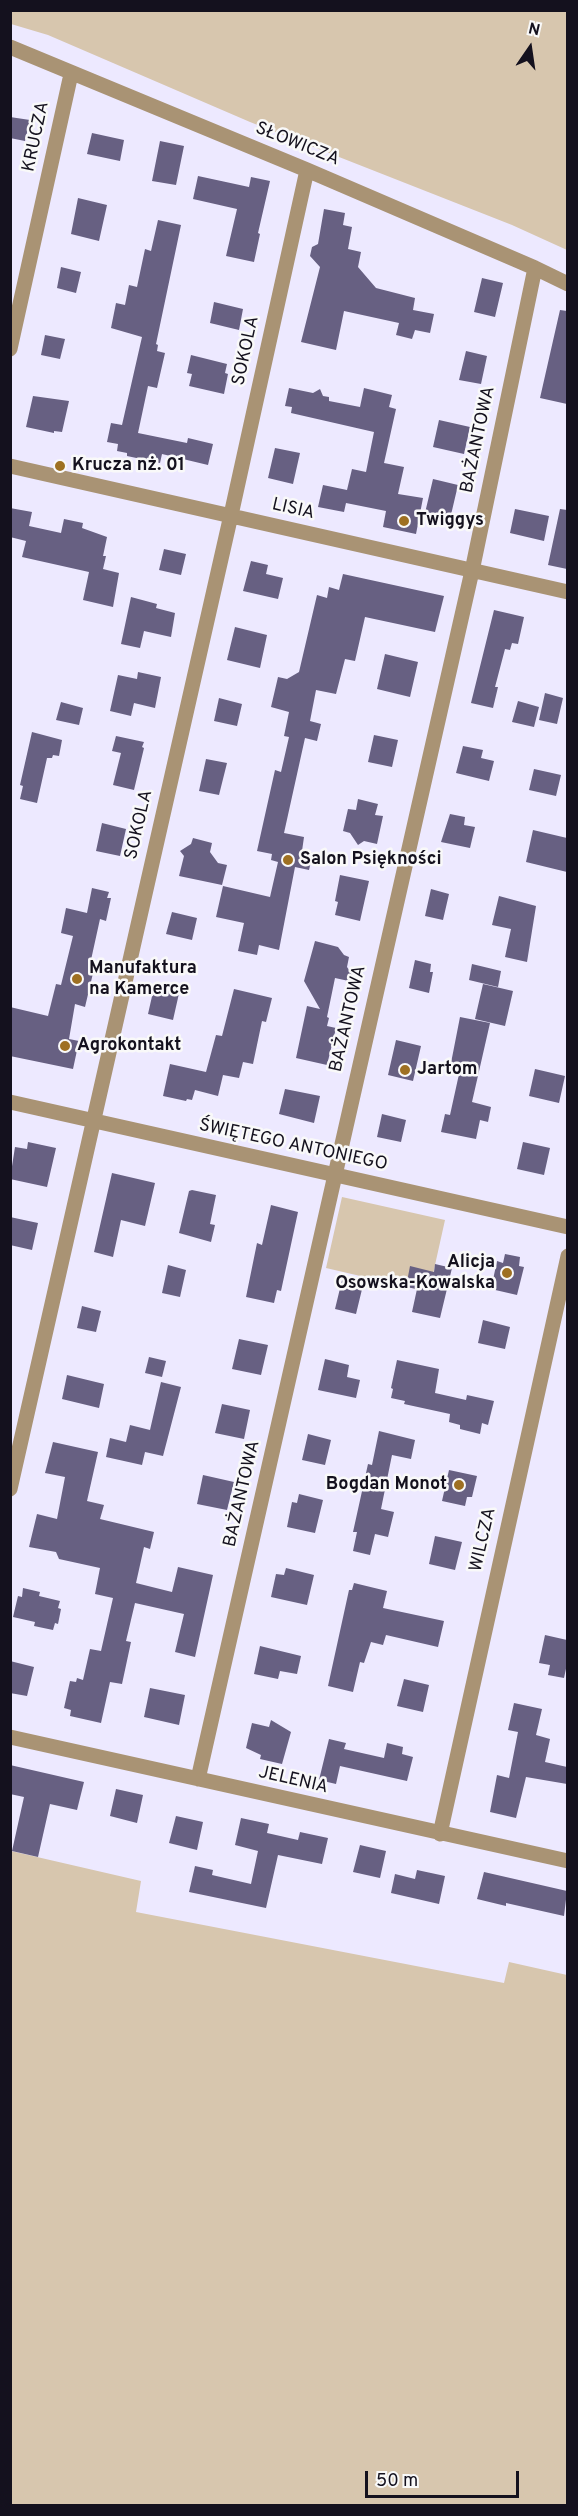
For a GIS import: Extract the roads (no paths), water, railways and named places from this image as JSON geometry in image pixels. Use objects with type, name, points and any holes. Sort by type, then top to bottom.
[{"type":"street","name":"SŁOWICZA","points":[[10,47],[307,170],[535,268],[567,284]]},
{"type":"street","name":"KRUCZA","points":[[10,349],[71,74]]},
{"type":"street","name":"SOKOLA","points":[[10,1489],[307,170]]},
{"type":"street","name":"BAŻANTOWA","points":[[198,1779],[472,571],[535,268]]},
{"type":"street","name":"LISIA","points":[[10,466],[567,592]]},
{"type":"street","name":"ŚWIĘTEGO ANTONIEGO","points":[[10,1102],[567,1227]]},
{"type":"street","name":"WILCZA","points":[[440,1834],[567,1256]]},
{"type":"street","name":"JELENIA","points":[[10,1737],[567,1861]]},
{"type":"place","name":"Krucza nż. 01","points":[[60,466]]},
{"type":"place","name":"Twiggys","points":[[404,521]]},
{"type":"place","name":"Salon Psiękności","points":[[288,860]]},
{"type":"place","name":"Manufaktura na Kamerce","points":[[77,979]]},
{"type":"place","name":"Agrokontakt","points":[[65,1046]]},
{"type":"place","name":"Jartom","points":[[405,1070]]},
{"type":"place","name":"Alicja Osowska-Kowalska","points":[[507,1273]]},
{"type":"place","name":"Bogdan Monot","points":[[459,1485]]}]
